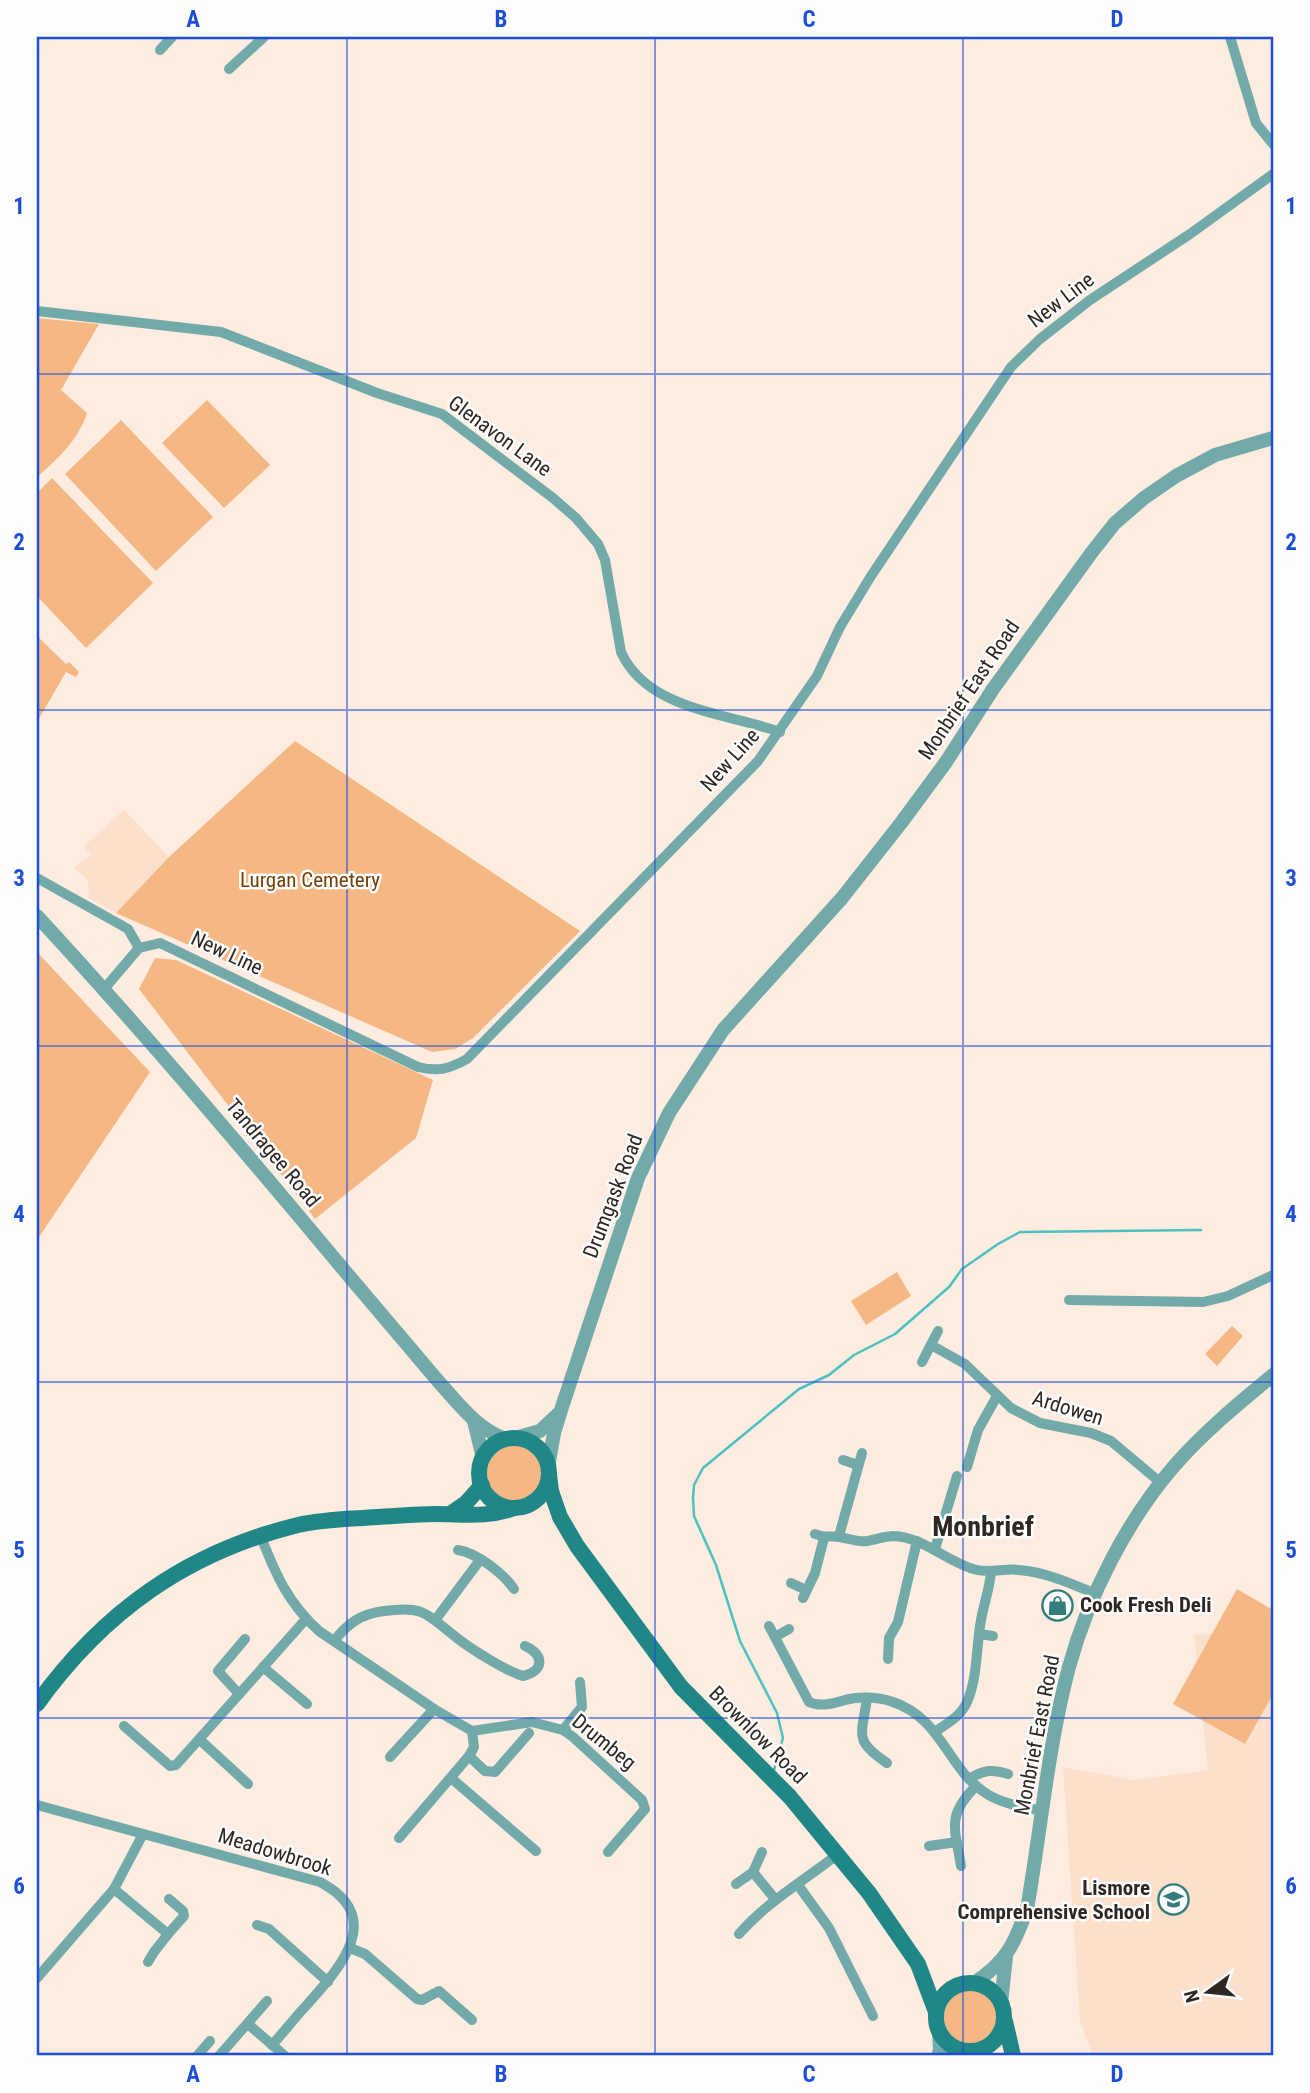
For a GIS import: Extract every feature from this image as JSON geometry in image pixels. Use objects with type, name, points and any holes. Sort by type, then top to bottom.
[{"type":"main road","points":[[37,1704],[60,1671],[129,1604],[179,1572],[211,1556],[298,1525],[327,1520],[450,1514],[489,1516],[522,1506],[543,1492],[549,1471],[542,1452],[535,1445],[510,1439],[495,1444],[483,1458],[480,1467],[482,1485],[498,1504],[522,1506]]},
{"type":"main road","name":"Brownlow Road","points":[[549,1471],[554,1500],[569,1535]]},
{"type":"main road","points":[[450,1514],[466,1503],[482,1485]]},
{"type":"main road","name":"Brownlow Road","points":[[522,1506],[552,1515],[681,1687],[767,1774],[838,1854],[869,1893],[918,1964],[935,1980],[958,1985]]},
{"type":"main road","name":"Brownlow Road","points":[[918,1964],[936,2012]]},
{"type":"main road","points":[[1003,2011],[995,2040],[982,2049],[956,2053],[939,2032],[936,2012],[943,1996],[958,1985],[974,1983],[993,1992],[1003,2011],[1013,2056]]},
{"type":"main road","points":[[982,2049],[1002,2056]]},
{"type":"street","points":[[160,50],[172,37]]},
{"type":"street","points":[[229,69],[264,37]]},
{"type":"street","points":[[1230,37],[1256,122],[1273,144]]},
{"type":"street","name":"New Line","points":[[139,948],[160,943],[418,1066],[435,1071],[451,1068],[467,1059],[758,761],[817,676],[840,627],[871,576],[1011,368],[1040,339],[1090,300],[1190,234],[1273,174]]},
{"type":"street","name":"Glenavon Lane","points":[[37,312],[222,332],[377,393],[442,414],[552,498],[576,518],[598,544],[605,560],[621,652],[626,663],[637,675],[677,703],[747,720],[780,732]]},
{"type":"street","name":"Monbrief East Road","points":[[736,1015],[842,898],[901,823],[946,762],[1000,679],[1115,523],[1144,498],[1176,476],[1215,455],[1273,438]]},
{"type":"street","points":[[37,878],[128,929],[139,948],[104,989]]},
{"type":"street","name":"Tandragee Road","points":[[37,916],[104,989],[473,1419],[491,1434],[510,1439]]},
{"type":"street","name":"Drumgask Road","points":[[549,1471],[554,1433],[638,1178],[669,1113],[723,1030],[736,1015]]},
{"type":"street","points":[[1069,1300],[1203,1301],[1228,1296],[1273,1275]]},
{"type":"street","points":[[922,1362],[938,1331]]},
{"type":"street","name":"Ardowen","points":[[931,1345],[965,1364],[1011,1408],[1040,1423],[1091,1433],[1111,1441],[1161,1483]]},
{"type":"street","name":"Monbrief East Road","points":[[974,1983],[1006,1957],[1027,1909],[1066,1677],[1096,1594],[1119,1546],[1161,1483],[1194,1445],[1273,1375]]},
{"type":"street","points":[[956,1453],[968,1462],[978,1430],[997,1396]]},
{"type":"street","points":[[510,1439],[540,1431],[562,1408]]},
{"type":"street","name":"Tandragee Road","points":[[473,1419],[483,1458]]},
{"type":"street","points":[[839,1536],[862,1453]]},
{"type":"street","points":[[842,1460],[858,1465]]},
{"type":"street","points":[[935,1549],[957,1476]]},
{"type":"street","points":[[791,1583],[805,1594],[815,1573],[820,1536],[839,1536],[850,1541],[864,1541],[890,1535],[917,1541],[978,1570],[1032,1571],[1096,1594]]},
{"type":"street","points":[[261,1537],[276,1578],[306,1619],[434,1709],[472,1731],[474,1747],[469,1756],[399,1838]]},
{"type":"street","points":[[888,1659],[889,1638],[898,1622],[917,1541]]},
{"type":"street","points":[[458,1550],[468,1553],[505,1576],[514,1590]]},
{"type":"street","points":[[436,1619],[480,1560]]},
{"type":"street","points":[[936,1731],[958,1716],[967,1702],[972,1687],[991,1571]]},
{"type":"street","points":[[334,1641],[345,1626],[357,1618],[401,1608],[419,1611],[436,1619],[457,1638],[523,1676],[531,1674],[539,1664],[535,1650],[524,1646]]},
{"type":"street","points":[[124,1726],[170,1766],[176,1765],[306,1619]]},
{"type":"street","points":[[769,1626],[809,1702],[818,1706],[854,1698],[892,1701],[914,1712],[936,1731],[973,1783],[988,1795],[1043,1811]]},
{"type":"street","points":[[775,1637],[789,1629]]},
{"type":"street","points":[[979,1634],[993,1636]]},
{"type":"street","points":[[239,1694],[218,1671],[245,1639]]},
{"type":"street","points":[[263,1667],[307,1704]]},
{"type":"street","points":[[563,1730],[582,1707],[580,1682]]},
{"type":"street","points":[[867,1698],[862,1741],[869,1751],[887,1763]]},
{"type":"street","points":[[390,1757],[434,1709]]},
{"type":"street","name":"Drumbeg","points":[[472,1731],[532,1722],[545,1723],[573,1737],[642,1800],[645,1809],[608,1852]]},
{"type":"street","points":[[469,1756],[485,1771],[495,1772],[529,1733]]},
{"type":"street","points":[[200,1740],[248,1784]]},
{"type":"street","points":[[961,1866],[955,1817],[963,1799],[982,1770],[994,1769],[1008,1774]]},
{"type":"street","points":[[451,1779],[536,1851]]},
{"type":"street","name":"Meadowbrook","points":[[37,1805],[320,1882],[336,1890],[352,1916],[350,1948]]},
{"type":"street","points":[[37,1978],[114,1889],[143,1834]]},
{"type":"street","points":[[929,1846],[957,1842]]},
{"type":"street","points":[[736,1884],[753,1872],[762,1852]]},
{"type":"street","points":[[740,1934],[775,1899],[799,1885],[838,1854]]},
{"type":"street","points":[[753,1872],[775,1899]]},
{"type":"street","points":[[799,1885],[829,1928],[873,2016]]},
{"type":"street","points":[[114,1889],[168,1934]]},
{"type":"street","points":[[148,1962],[184,1916],[183,1910],[169,1899]]},
{"type":"street","points":[[257,1925],[269,1929],[327,1982]]},
{"type":"street","points":[[272,2045],[327,1982],[350,1948],[365,1955],[417,1999],[422,2000],[439,1991],[472,2020]]},
{"type":"street","points":[[1003,2011],[1006,1957]]},
{"type":"street","points":[[219,2056],[267,2001]]},
{"type":"street","points":[[248,2024],[285,2056]]},
{"type":"street","points":[[938,2056],[939,2032]]},
{"type":"street","points":[[197,2056],[210,2041]]},
{"type":"shaded area","points":[[124,810],[169,857],[116,913],[89,898],[88,881],[74,867],[91,855],[84,846]]},
{"type":"shaded area","name":"Lismore Comprehensive School","points":[[1273,1628],[1273,2056],[1093,2056],[1080,2021],[1063,1767],[1134,1780],[1208,1770],[1194,1635]]},
{"type":"green space","points":[[37,318],[99,324],[61,390],[87,413],[83,423],[67,448],[37,477]]},
{"type":"green space","points":[[207,400],[270,465],[224,508],[162,443]]},
{"type":"green space","points":[[121,420],[213,517],[156,571],[65,474]]},
{"type":"green space","points":[[52,478],[153,583],[86,648],[37,596],[37,493]]},
{"type":"green space","points":[[37,636],[66,664],[69,662],[79,672],[76,677],[66,672],[37,722]]},
{"type":"green space","name":"Lurgan Cemetery","points":[[295,741],[580,931],[473,1038],[455,1049],[432,1052],[116,913],[169,857]]},
{"type":"green space","points":[[37,952],[150,1072],[37,1240]]},
{"type":"green space","points":[[155,958],[176,960],[433,1080],[416,1138],[315,1219],[139,989]]},
{"type":"green space","points":[[897,1272],[911,1296],[866,1325],[851,1301]]},
{"type":"green space","points":[[1232,1326],[1243,1336],[1217,1366],[1205,1354]]},
{"type":"green space","points":[[515,1445],[526,1447],[535,1453],[541,1462],[541,1484],[535,1493],[526,1499],[515,1501],[504,1499],[495,1493],[489,1484],[487,1473],[489,1462],[495,1453],[504,1447]]},
{"type":"green space","points":[[1237,1589],[1273,1610],[1273,1694],[1245,1744],[1173,1704]]},
{"type":"green space","points":[[971,1990],[990,1998],[998,2017],[990,2036],[971,2044],[952,2036],[944,2017],[952,1998]]},
{"type":"waterway","points":[[774,1770],[783,1738],[777,1713],[740,1641],[716,1565],[694,1516],[694,1485],[703,1468],[799,1389],[829,1375],[854,1355],[895,1334],[949,1287],[962,1269],[1020,1232],[1201,1230]]},
{"type":"place","name":"Cook Fresh Deli","points":[[1057,1605]]},
{"type":"place","name":"Lismore Comprehensive School","points":[[1173,1900]]},
{"type":"district","name":"Monbrief","points":[[983,1526]]}]
